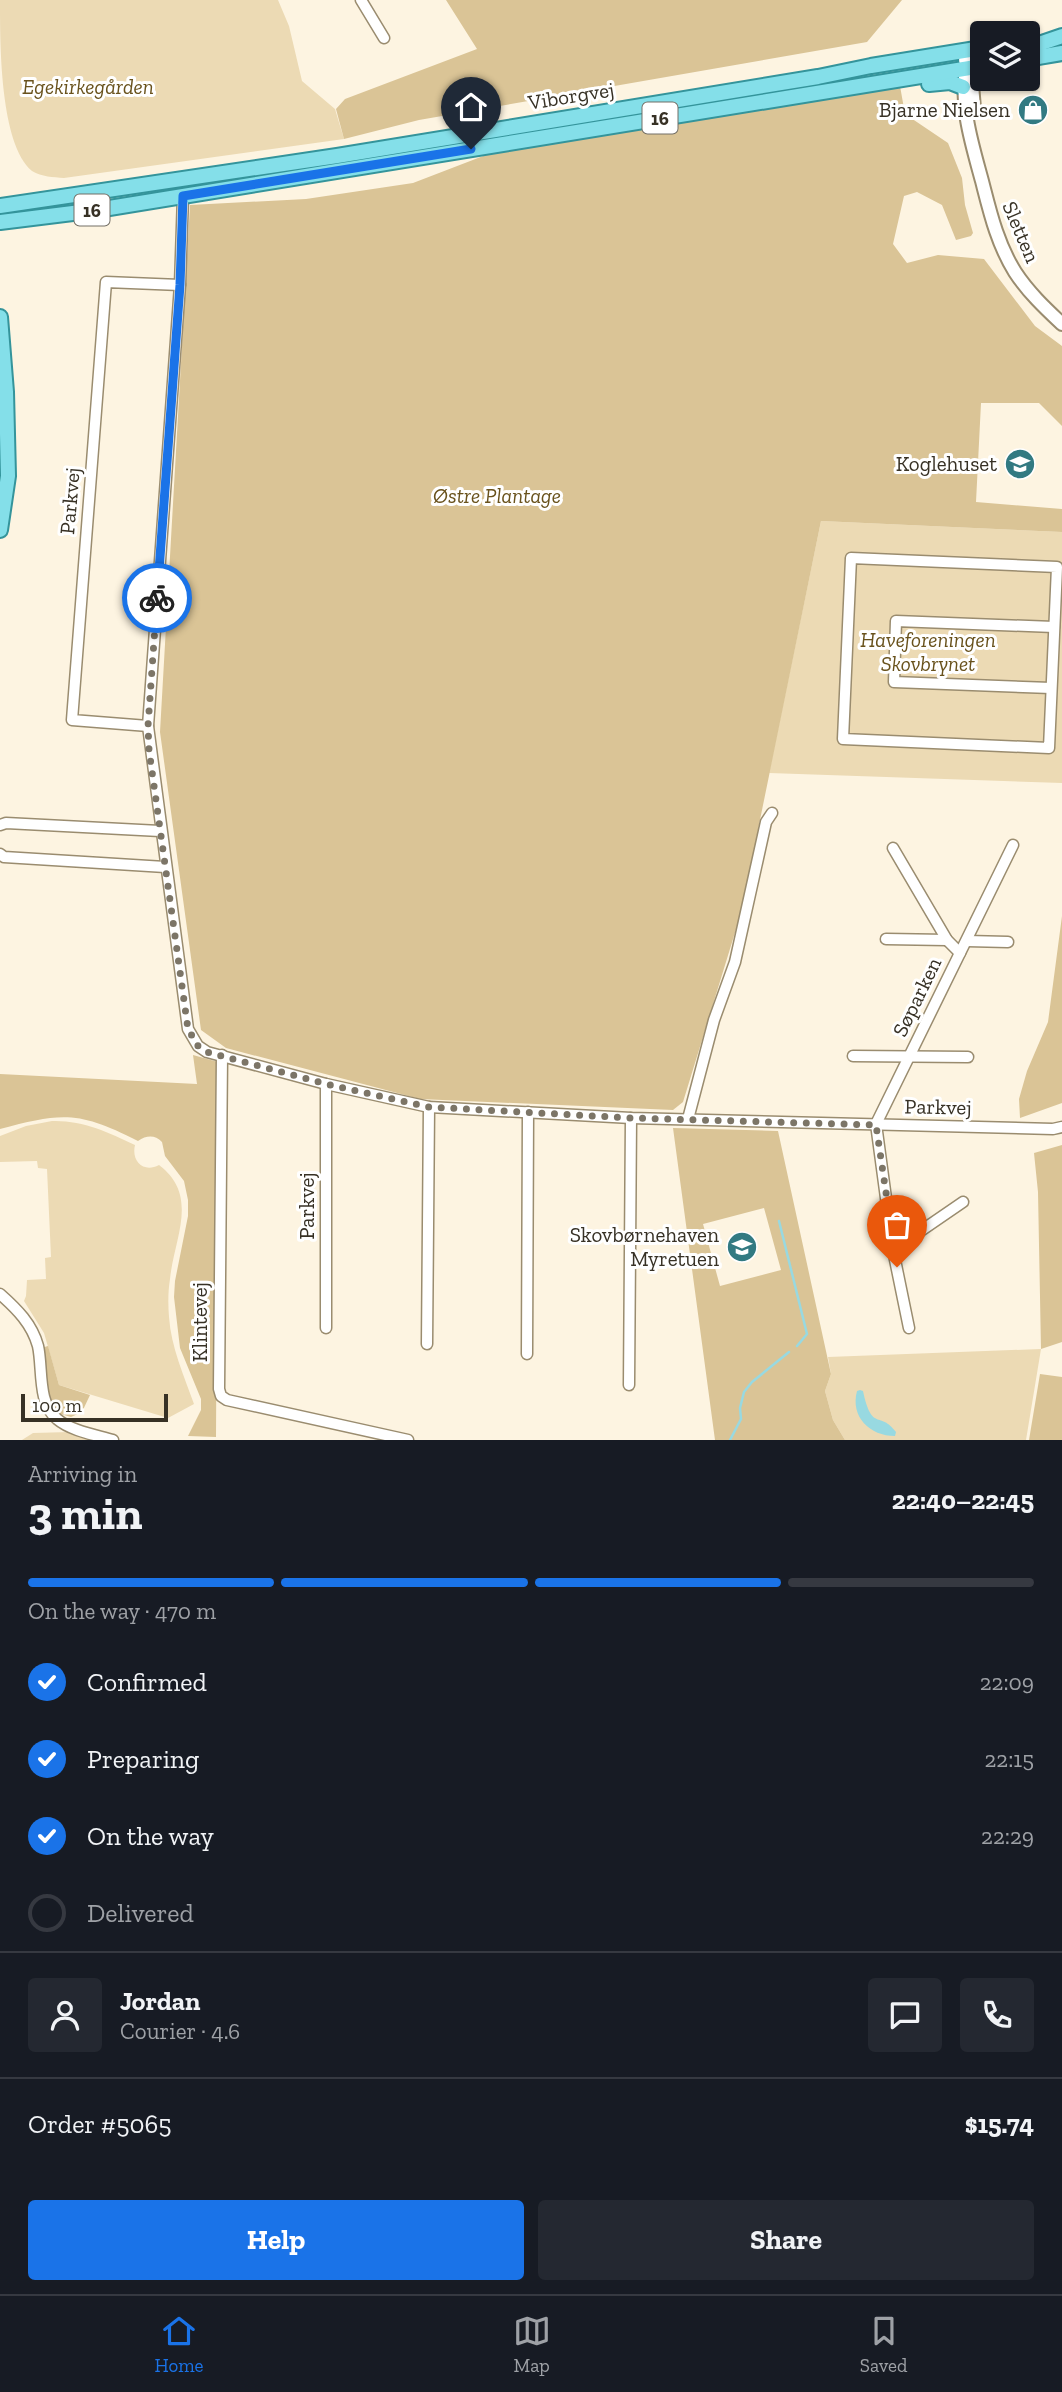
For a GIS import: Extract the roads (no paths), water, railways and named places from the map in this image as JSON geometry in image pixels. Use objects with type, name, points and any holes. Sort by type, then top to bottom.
[{"type":"main road","points":[[1040,39],[1062,36]]},
{"type":"main road","points":[[1040,44],[1062,36]]},
{"type":"main road","name":"Viborgvej","points":[[0,206],[324,158],[818,78],[871,66],[970,50]]},
{"type":"main road","points":[[1040,57],[1062,53]]},
{"type":"main road","points":[[818,78],[970,63]]},
{"type":"main road","name":"Viborgvej","points":[[0,222],[183,196],[819,93],[970,65]]},
{"type":"main road","points":[[819,93],[943,82],[963,87]]},
{"type":"main road","points":[[0,317],[6,392],[8,476],[0,530]]},
{"type":"main road","points":[[0,516],[1,522]]},
{"type":"street","points":[[361,0],[384,38]]},
{"type":"street","name":"Sletten","points":[[965,65],[963,87],[971,146],[991,219],[1015,272],[1038,302],[1062,324]]},
{"type":"street","name":"Sletten","points":[[965,65],[972,85],[982,181]]},
{"type":"street","name":"Parkvej","points":[[183,196],[180,285],[148,726],[188,1029],[198,1046],[326,1084],[429,1107],[631,1118],[1054,1129],[1062,1127]]},
{"type":"street","name":"Parkvej","points":[[148,726],[72,720],[106,282],[180,285]]},
{"type":"street","points":[[851,558],[1057,567],[1054,627],[1057,659],[1051,688],[1049,748],[843,739],[851,558]]},
{"type":"street","points":[[1051,688],[894,682],[896,621],[1054,627]]},
{"type":"street","points":[[688,1119],[714,1020],[735,962],[766,822],[772,813]]},
{"type":"street","points":[[0,825],[6,823],[160,831]]},
{"type":"street","name":"Søparken","points":[[876,1125],[1013,845]]},
{"type":"street","name":"Søparken","points":[[893,848],[947,940],[960,953]]},
{"type":"street","points":[[0,854],[5,857],[165,867]]},
{"type":"street","name":"Søparken","points":[[886,939],[947,940]]},
{"type":"street","name":"Søparken","points":[[967,941],[1008,942]]},
{"type":"street","name":"Klintevej","points":[[222,1055],[221,1396],[228,1400],[408,1440]]},
{"type":"street","name":"Søparken","points":[[853,1056],[968,1057]]},
{"type":"street","name":"Parkvej","points":[[326,1084],[326,1328]]},
{"type":"street","points":[[427,1344],[429,1107]]},
{"type":"street","points":[[527,1354],[528,1112]]},
{"type":"street","points":[[629,1385],[631,1118]]},
{"type":"street","points":[[876,1125],[893,1250],[909,1328]]},
{"type":"street","points":[[893,1250],[963,1202]]},
{"type":"street","points":[[0,1294],[25,1318],[38,1345],[48,1409],[56,1419],[69,1426],[113,1440]]},
{"type":"water","points":[[857,1391],[863,1391],[873,1417],[890,1426],[896,1432],[895,1436],[870,1429],[859,1417],[856,1400]]},
{"type":"waterway","points":[[779,1221],[807,1334],[797,1346]]},
{"type":"waterway","points":[[730,1440],[741,1419],[740,1408],[744,1392],[752,1382],[789,1352]]},
{"type":"place","name":"Bjarne Nielsen","points":[[1033,110]]},
{"type":"place","name":"Koglehuset","points":[[1020,464]]},
{"type":"place","name":"Skovbørnehaven Myretuen","points":[[742,1247]]},
{"type":"park label","name":"Egekirkegården","points":[[88,87]]},
{"type":"park label","name":"Østre Plantage","points":[[497,496]]},
{"type":"park label","name":"Haveforeningen Skovbrynet","points":[[928,652]]}]
